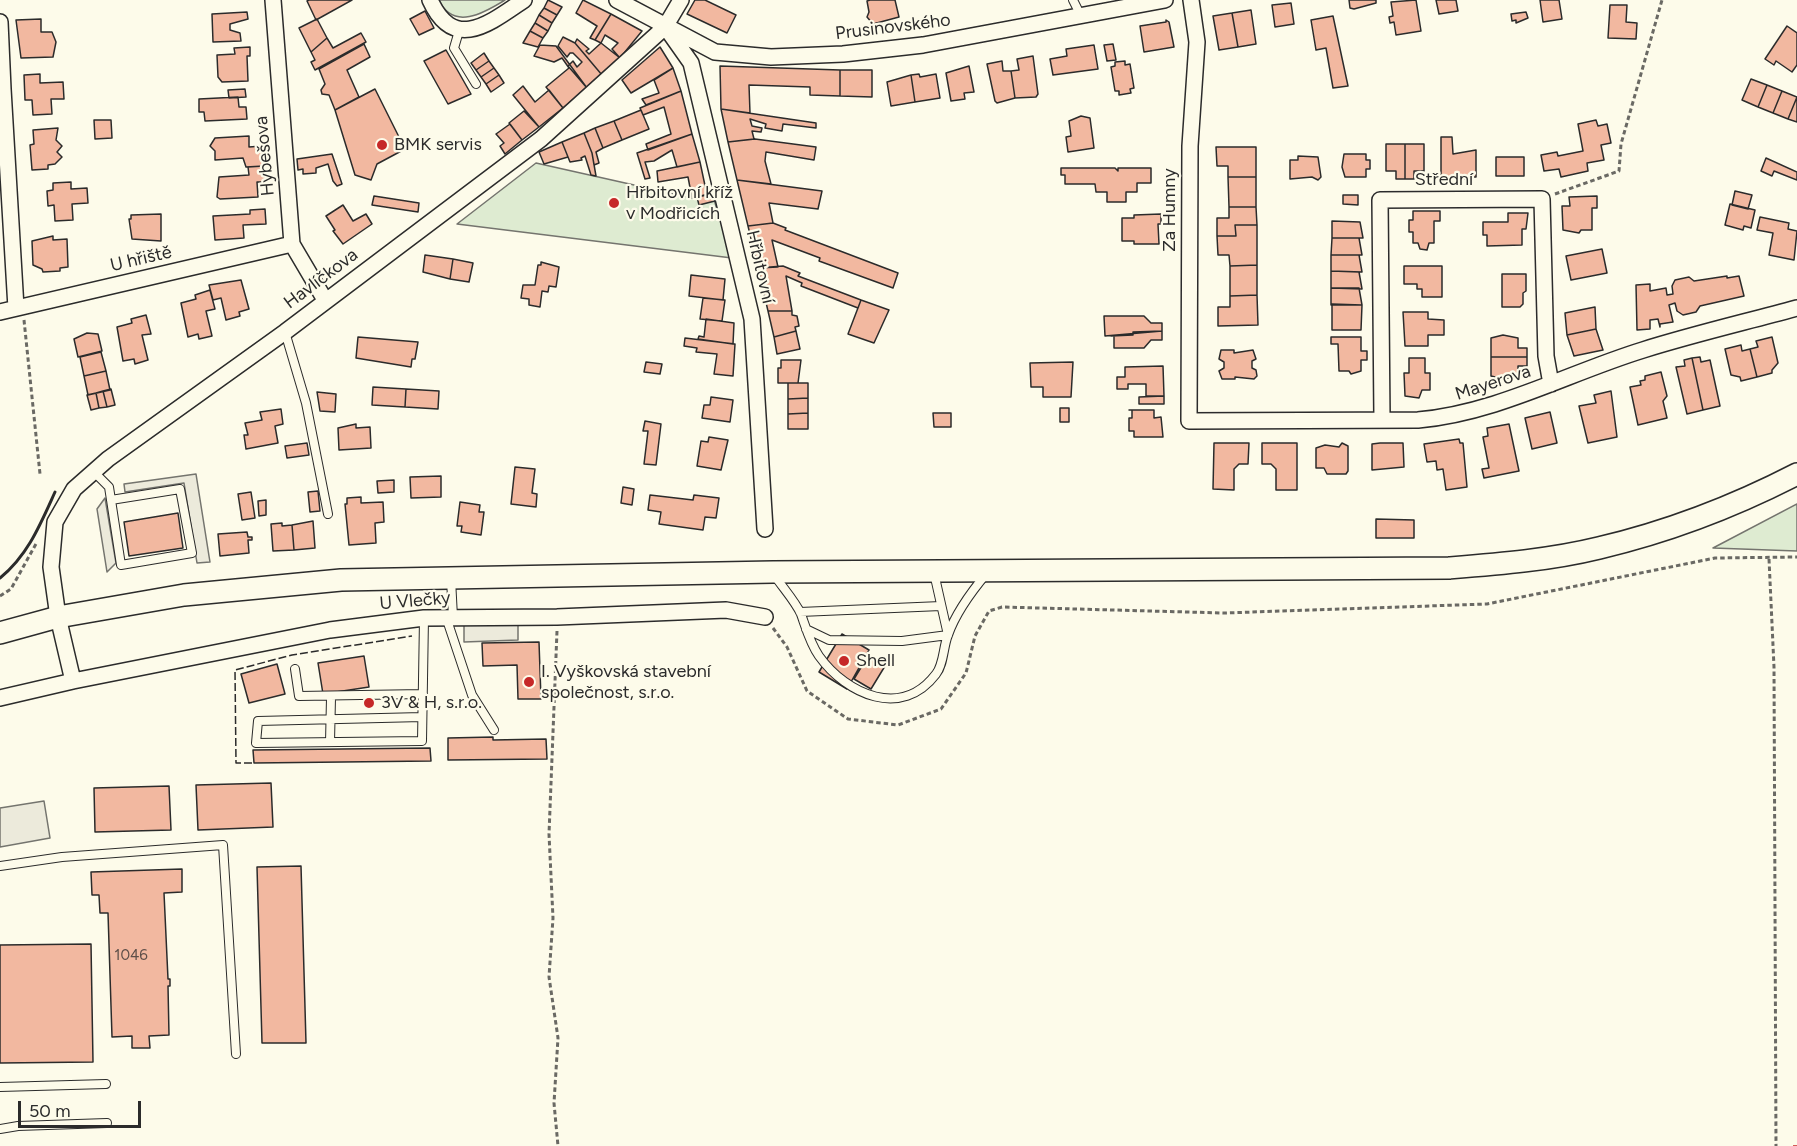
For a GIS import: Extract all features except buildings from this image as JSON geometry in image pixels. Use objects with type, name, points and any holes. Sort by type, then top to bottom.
[{"type":"main road","points":[[0,633],[58,617],[184,595],[341,580],[772,572],[987,573],[1449,568],[1523,561],[1599,548],[1686,523],[1797,474]]},
{"type":"street","name":"Hybešova","points":[[273,0],[292,244],[325,300]]},
{"type":"street","points":[[430,0],[453,28],[473,30],[494,20],[524,0]]},
{"type":"street","name":"Prusinovského","points":[[617,0],[715,52],[771,57],[843,54],[923,45],[1165,0]]},
{"type":"street","name":"Havlíčkova","points":[[58,617],[51,567],[55,522],[74,489],[541,140],[665,27],[681,0]]},
{"type":"street","name":"Za Humny","points":[[1189,420],[1190,146],[1197,42],[1191,0]]},
{"type":"street","points":[[0,22],[4,202],[19,308]]},
{"type":"street","name":"Hřbitovní","points":[[665,27],[691,63],[752,319],[765,529]]},
{"type":"street","points":[[1542,199],[1546,356],[1551,384]]},
{"type":"street","name":"Střední","points":[[1382,419],[1380,200],[1542,199]]},
{"type":"street","name":"U hřiště","points":[[0,312],[292,244]]},
{"type":"street","name":"Mayerova","points":[[1189,420],[1446,418],[1551,384],[1642,350],[1797,308]]},
{"type":"street","name":"U Vlečky","points":[[0,698],[330,630],[424,618],[557,617],[726,610],[765,617]]},
{"type":"street","points":[[58,617],[74,681]]},
{"type":"lane","points":[[1073,0],[1081,16]]},
{"type":"lane","points":[[453,28],[454,48],[476,84]]},
{"type":"lane","points":[[285,332],[306,403],[328,514]]},
{"type":"lane","points":[[94,472],[109,487],[111,500],[121,565],[192,553],[180,489],[111,500]]},
{"type":"lane","points":[[772,572],[800,612],[818,654],[832,672],[858,691],[881,700],[901,700],[922,689],[938,672],[948,635],[969,595],[987,573]]},
{"type":"lane","points":[[933,573],[948,635]]},
{"type":"lane","points":[[451,578],[449,617],[472,695],[494,730]]},
{"type":"lane","points":[[800,612],[941,606]]},
{"type":"lane","points":[[422,717],[258,721],[256,743],[422,741],[424,618]]},
{"type":"lane","points":[[806,629],[829,640],[902,641],[948,635]]},
{"type":"lane","points":[[295,669],[299,696],[331,698],[423,694]]},
{"type":"lane","points":[[330,742],[331,698]]},
{"type":"lane","points":[[0,866],[63,856],[224,845],[236,1054]]},
{"type":"lane","points":[[0,1087],[106,1084]]},
{"type":"lane","points":[[0,1130],[18,1126],[107,1123]]},
{"type":"path","points":[[1542,199],[1619,171],[1621,144],[1662,0]]},
{"type":"path","points":[[19,308],[40,474]]},
{"type":"path","points":[[0,596],[11,589],[39,538]]},
{"type":"path","points":[[765,617],[787,647],[807,691],[848,719],[898,725],[940,709],[966,674],[975,636],[989,611],[1002,607],[1224,614],[1487,604],[1715,558],[1797,557]]},
{"type":"path","points":[[1769,559],[1774,667],[1776,1146]]},
{"type":"path","points":[[557,617],[549,834],[553,918],[549,977],[558,1038],[554,1103],[558,1146]]},
{"type":"green space","points":[[439,0],[505,0],[479,14],[460,17],[452,15]]},
{"type":"green space","points":[[536,163],[692,198],[712,193],[732,258],[457,224]]},
{"type":"green space","points":[[1797,504],[1797,551],[1713,548]]},
{"type":"shaded area","points":[[196,474],[210,562],[197,563],[184,483],[125,492],[124,484]]},
{"type":"shaded area","points":[[105,498],[116,563],[107,572],[97,509]]},
{"type":"shaded area","points":[[464,616],[518,617],[518,640],[464,642]]},
{"type":"shaded area","points":[[44,801],[50,838],[0,847],[0,808]]},
{"type":"fence","points":[[252,763],[236,763],[235,670],[292,655],[412,636]]},
{"type":"wall","points":[[0,578],[26,549],[55,492]]},
{"type":"place","name":"BMK servis","points":[[382,145]]},
{"type":"place","name":"Hřbitovní kříž v Modřicích","points":[[614,203]]},
{"type":"place","name":"Shell","points":[[844,661]]},
{"type":"place","name":"I. Vyškovská stavební společnost, s.r.o.","points":[[529,682]]},
{"type":"place","name":"3V & H, s.r.o.","points":[[369,703]]}]
